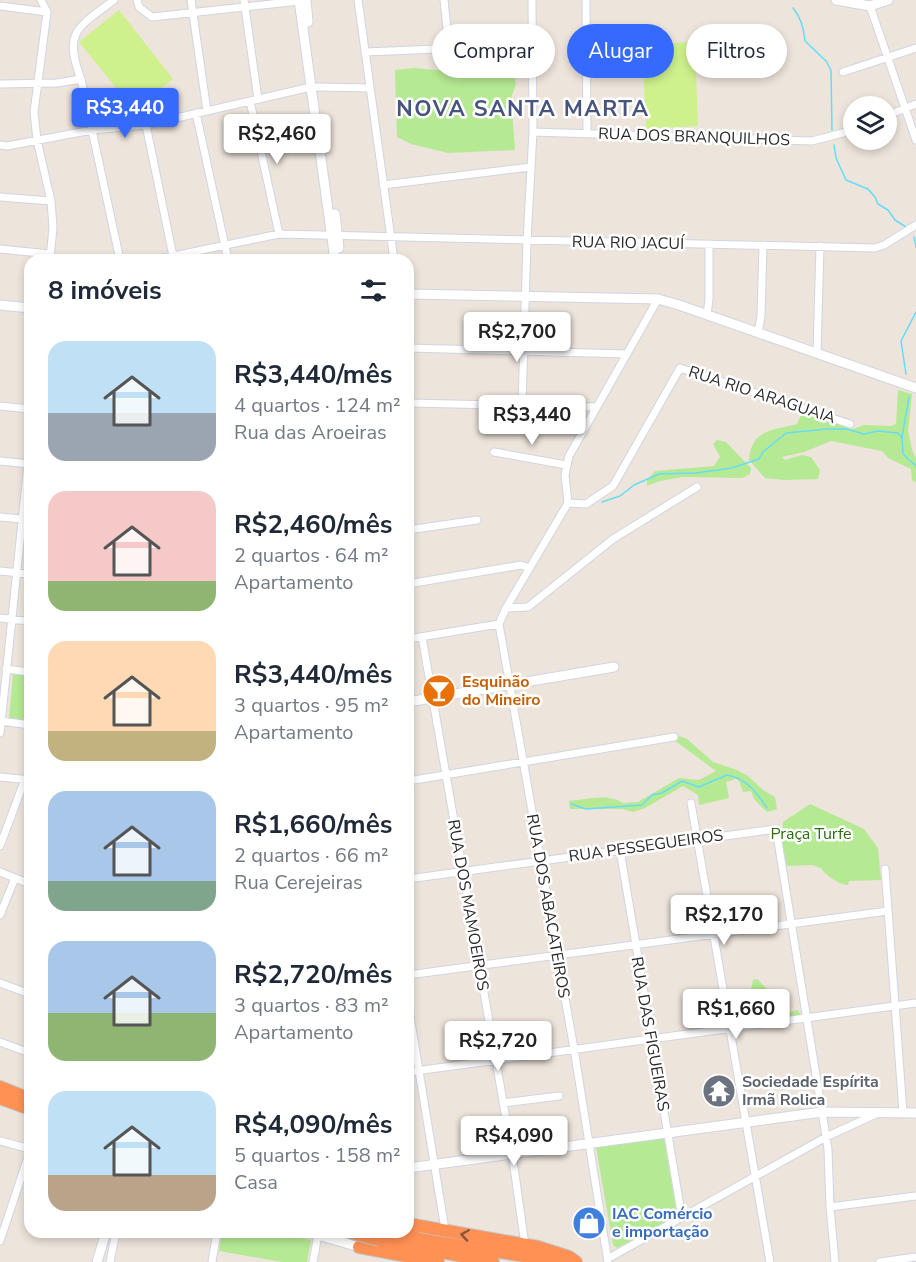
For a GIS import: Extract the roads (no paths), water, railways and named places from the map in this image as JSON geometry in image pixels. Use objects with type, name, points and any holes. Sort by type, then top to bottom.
[{"type":"highway","points":[[0,1087],[24,1097]]},
{"type":"highway","points":[[0,1098],[24,1107]]},
{"type":"highway","points":[[414,1225],[525,1245],[569,1257],[576,1262]]},
{"type":"highway","points":[[414,1237],[561,1262]]},
{"type":"highway","points":[[385,1238],[493,1262]]},
{"type":"highway","points":[[359,1247],[415,1260],[438,1262]]},
{"type":"street","points":[[41,0],[46,12],[34,112],[37,140],[51,201],[53,227],[50,254]]},
{"type":"street","points":[[114,0],[88,19],[72,42],[73,57],[81,79],[119,254]]},
{"type":"street","points":[[131,0],[138,3],[152,17],[193,13],[245,3],[313,0]]},
{"type":"street","points":[[191,0],[207,111]]},
{"type":"street","points":[[302,0],[335,254]]},
{"type":"street","points":[[358,0],[393,254]]},
{"type":"street","points":[[444,0],[446,24]]},
{"type":"street","points":[[532,0],[533,24]]},
{"type":"street","points":[[586,0],[587,134]]},
{"type":"street","points":[[836,0],[870,6],[888,0]]},
{"type":"street","points":[[245,3],[254,100],[279,234]]},
{"type":"street","points":[[0,6],[46,12]]},
{"type":"street","points":[[870,6],[916,140]]},
{"type":"street","points":[[843,72],[916,48]]},
{"type":"street","points":[[365,52],[432,49]]},
{"type":"street","points":[[522,405],[527,241],[534,132],[533,78]]},
{"type":"street","points":[[0,84],[38,84],[81,79]]},
{"type":"street","points":[[0,145],[8,146],[92,130],[146,125],[314,87],[370,88]]},
{"type":"street","points":[[897,111],[916,104]]},
{"type":"street","points":[[196,113],[227,254]]},
{"type":"street","points":[[146,125],[173,254]]},
{"type":"street","name":"RUA DOS BRANQUILHOS","points":[[534,132],[812,141],[843,132]]},
{"type":"street","points":[[383,185],[531,167]]},
{"type":"street","points":[[0,197],[51,201]]},
{"type":"street","name":"RUA RIO JACUÍ","points":[[178,254],[279,234],[875,248],[916,225]]},
{"type":"street","points":[[334,236],[339,254]]},
{"type":"street","points":[[707,315],[709,244]]},
{"type":"street","points":[[758,333],[761,316],[763,245]]},
{"type":"street","points":[[817,353],[820,246]]},
{"type":"street","points":[[0,249],[31,254]]},
{"type":"street","points":[[414,294],[658,300],[916,388]]},
{"type":"street","points":[[414,638],[499,624],[506,608],[568,503],[566,465],[569,456],[658,300]]},
{"type":"street","points":[[0,304],[24,307]]},
{"type":"street","points":[[414,348],[627,354]]},
{"type":"street","name":"RUA RIO ARAGUAIA","points":[[568,503],[586,504],[613,486],[680,368],[850,424]]},
{"type":"street","points":[[414,403],[597,407]]},
{"type":"street","points":[[0,406],[24,408]]},
{"type":"street","points":[[494,452],[566,465]]},
{"type":"street","points":[[0,461],[24,463]]},
{"type":"street","points":[[506,608],[528,607],[602,547],[697,487]]},
{"type":"street","points":[[0,733],[24,503]]},
{"type":"street","points":[[0,516],[22,519]]},
{"type":"street","points":[[414,529],[477,520]]},
{"type":"street","points":[[414,583],[521,566],[530,568]]},
{"type":"street","points":[[0,571],[24,574]]},
{"type":"street","points":[[0,618],[24,620]]},
{"type":"street","name":"RUA DOS ABACATEIROS","points":[[499,624],[609,1260]]},
{"type":"street","name":"RUA DOS MAMOEIROS","points":[[422,637],[512,1153],[525,1245]]},
{"type":"street","points":[[414,701],[614,668]]},
{"type":"street","points":[[6,669],[24,671]]},
{"type":"street","points":[[1,721],[24,723]]},
{"type":"street","points":[[414,780],[674,736]]},
{"type":"street","points":[[0,777],[24,779]]},
{"type":"street","points":[[0,846],[24,786]]},
{"type":"street","points":[[691,803],[770,1262]]},
{"type":"street","name":"RUA PESSEGUEIROS","points":[[414,878],[776,828],[791,924]]},
{"type":"street","name":"RUA DAS FIGUEIRAS","points":[[620,850],[650,1039],[682,1218]]},
{"type":"street","points":[[885,869],[903,1112]]},
{"type":"street","points":[[0,872],[24,882]]},
{"type":"street","points":[[0,915],[15,878]]},
{"type":"street","points":[[414,974],[888,911]]},
{"type":"street","points":[[791,924],[826,1137],[835,1262]]},
{"type":"street","points":[[0,983],[24,992]]},
{"type":"street","points":[[414,1071],[916,1003]]},
{"type":"street","points":[[414,1040],[444,1232]]},
{"type":"street","points":[[0,1041],[24,1051]]},
{"type":"street","points":[[503,1103],[559,1096]]},
{"type":"street","points":[[609,1260],[826,1137],[881,1111]]},
{"type":"street","points":[[414,1167],[822,1112],[916,1113]]},
{"type":"street","points":[[0,1141],[24,1148]]},
{"type":"street","points":[[0,1241],[24,1168]]},
{"type":"street","points":[[830,1207],[916,1196]]},
{"type":"street","points":[[97,1262],[104,1238]]},
{"type":"street","points":[[110,1262],[115,1238]]},
{"type":"street","points":[[212,1262],[216,1238]]},
{"type":"street","points":[[313,1262],[320,1238]]},
{"type":"street","points":[[347,1238],[359,1247],[373,1238]]},
{"type":"street","points":[[880,1262],[916,1257]]},
{"type":"waterway","points":[[793,8],[802,24],[805,41],[826,61],[831,70],[832,130]]},
{"type":"waterway","points":[[834,145],[836,158],[846,180],[868,189],[878,204],[906,227]]},
{"type":"waterway","points":[[914,237],[916,247]]},
{"type":"waterway","points":[[906,374],[901,341],[916,312]]},
{"type":"waterway","points":[[902,437],[909,397]]},
{"type":"waterway","points":[[602,502],[620,496],[634,485],[659,474],[696,473],[732,468],[759,459],[763,452],[786,433],[827,429],[846,429],[864,434],[878,431],[898,433],[902,438],[903,454],[916,466]]},
{"type":"waterway","points":[[571,804],[586,809],[642,805],[652,795],[662,793],[682,781],[699,787],[727,775],[745,783],[767,808]]},
{"type":"place","name":"Esquinão do Mineiro","points":[[439,691]]},
{"type":"place","name":"Sociedade Espírita Irmã Rolica","points":[[719,1091]]},
{"type":"place","name":"IAC Comércio e importação","points":[[589,1223]]},
{"type":"district","name":"NOVA SANTA MARTA","points":[[523,109]]},
{"type":"park label","name":"Praça Turfe","points":[[811,834]]}]
